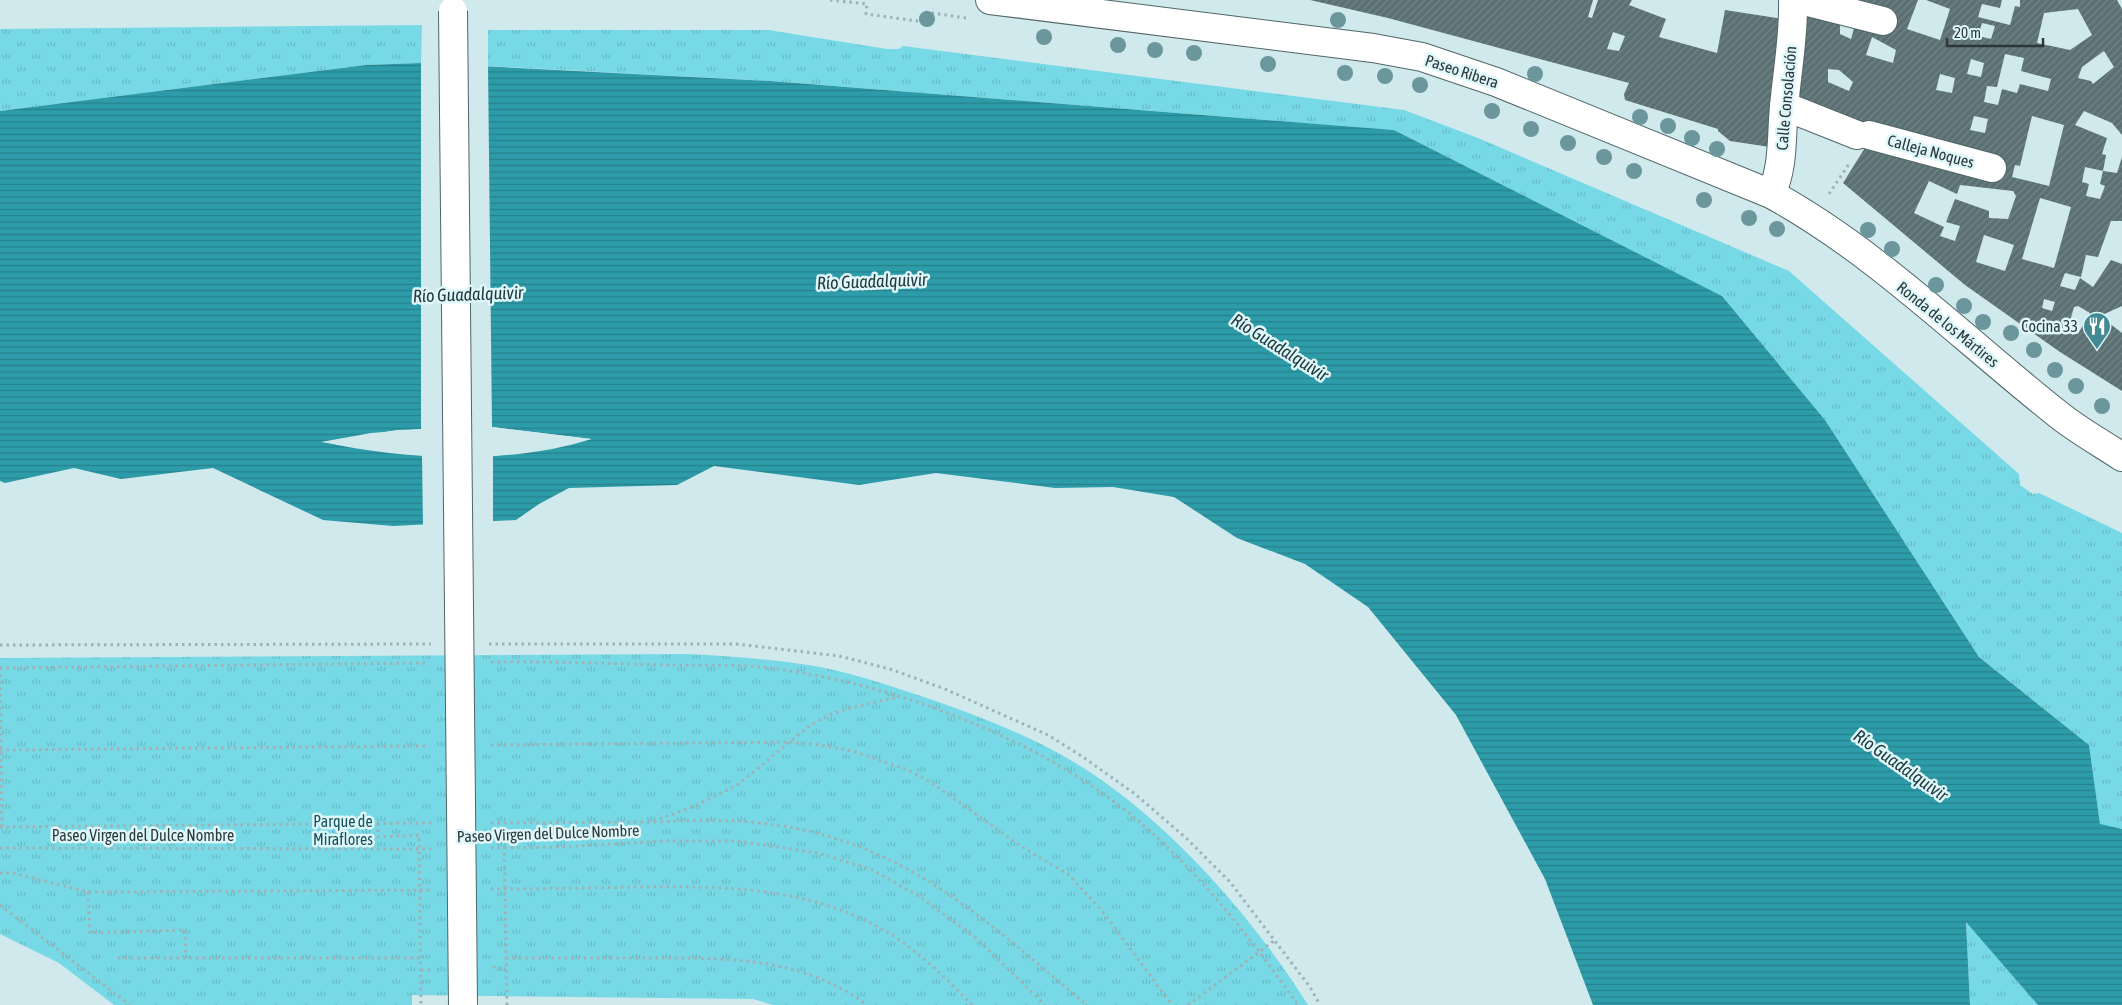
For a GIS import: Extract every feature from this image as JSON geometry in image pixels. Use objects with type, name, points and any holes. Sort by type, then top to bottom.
[{"type":"street","name":"Calle Consolación","points":[[1771,194],[1779,178],[1784,106],[1794,21],[1794,0]]},
{"type":"street","points":[[1800,0],[1883,22]]},
{"type":"street","name":"Paseo Ribera","points":[[990,5],[1135,8],[1422,57],[1496,82],[1771,194]]},
{"type":"street","points":[[453,6],[463,1005]]},
{"type":"street","name":"Calleja Noques","points":[[1784,106],[1863,135],[1992,168]]},
{"type":"street","name":"Ronda de los Mártires","points":[[1771,194],[1813,217],[1862,254],[2061,417],[2122,457]]},
{"type":"path","points":[[830,0],[867,4],[866,14],[917,21],[926,12],[990,5]]},
{"type":"path","points":[[1828,196],[1863,135]]},
{"type":"path","points":[[0,645],[433,644]]},
{"type":"path","points":[[482,644],[736,644],[839,656],[890,669],[945,689],[1048,735],[1135,794],[1186,838],[1230,882],[1310,986],[1320,1005]]},
{"type":"path","points":[[482,662],[768,668],[833,679],[907,699],[994,733],[1051,761],[1104,794],[1143,825],[1181,861],[1222,905],[1260,952],[1298,1005]]},
{"type":"path","points":[[2,827],[0,668],[433,663]]},
{"type":"path","points":[[490,745],[789,742],[821,744],[882,760],[932,783],[1025,849],[1068,874],[1103,912],[1172,1005]]},
{"type":"path","points":[[0,750],[430,746]]},
{"type":"path","points":[[650,822],[717,821],[779,826],[842,839],[874,852],[937,885],[966,905],[1087,1005]]},
{"type":"path","points":[[378,823],[378,837],[419,835],[421,1005]]},
{"type":"path","points":[[507,1005],[504,836],[544,837],[544,823]]},
{"type":"path","name":"Paseo Virgen del Dulce Nombre","points":[[485,848],[563,847],[663,841],[736,841],[817,853],[871,869],[920,897],[976,938],[1045,1005]]},
{"type":"path","name":"Paseo Virgen del Dulce Nombre","points":[[0,848],[438,849]]},
{"type":"path","points":[[0,873],[13,873],[88,892],[713,886],[785,894],[830,906],[891,935],[924,958],[972,1005]]},
{"type":"path","points":[[88,892],[90,933],[185,930],[186,957]]},
{"type":"path","points":[[0,905],[130,1005]]},
{"type":"path","points":[[1188,1005],[1275,940]]},
{"type":"path","points":[[118,958],[420,958]]},
{"type":"path","points":[[506,958],[691,958],[762,962],[801,972],[835,985],[867,1005]]},
{"type":"path","points":[[494,969],[506,968]]},
{"type":"path","points":[[420,970],[430,970]]},
{"type":"green space","points":[[422,25],[421,63],[366,65],[0,111],[0,29]]},
{"type":"green space","points":[[488,30],[768,30],[887,49],[899,49],[903,46],[1404,110],[1478,138],[1789,271],[2019,474],[2020,485],[2033,494],[2039,493],[2122,533],[2122,829],[2100,825],[2089,745],[1979,657],[1825,420],[1722,296],[1394,130],[770,81],[488,66]]},
{"type":"green space","name":"Parque de Miraflores","points":[[688,654],[793,663],[851,674],[977,716],[1014,731],[1067,758],[1102,780],[1170,836],[1231,901],[1260,936],[1308,1005],[773,1005],[753,999],[412,995],[412,1005],[114,1005],[59,963],[0,934],[0,658]]},
{"type":"green space","points":[[1966,921],[2038,1005],[1970,1005]]},
{"type":"water","name":"Río Guadalquivir","points":[[421,63],[770,81],[1394,130],[1722,296],[1825,420],[1979,657],[2089,745],[2100,824],[2122,829],[2122,1005],[2038,1005],[1966,922],[1970,1005],[1593,1005],[1545,879],[1456,715],[1368,607],[1305,564],[1237,538],[1174,497],[1113,487],[1055,488],[936,473],[859,485],[714,466],[677,485],[569,488],[539,504],[516,520],[393,526],[323,520],[213,468],[121,479],[74,468],[5,483],[0,481],[0,111],[366,65]],"holes":[[[492,427],[591,439],[527,453],[457,457],[388,453],[323,442],[397,430]]]},
{"type":"pier","points":[[421,60],[488,64],[492,427],[592,439],[540,450],[493,456],[493,524],[423,527],[422,455],[321,442],[371,433],[421,429]],"holes":[[[456,428],[492,429],[579,440],[540,448],[458,455],[334,442],[371,436]]]},
{"type":"building","points":[[1310,0],[1593,0],[1588,17],[1592,18],[1598,0],[1632,0],[1629,5],[1666,19],[1659,37],[1717,53],[1725,10],[1784,19],[1770,147],[1730,141],[1718,129],[1625,100],[1624,94],[1629,83],[1388,18]],"holes":[[[1613,32],[1625,36],[1619,51],[1607,49]]]},
{"type":"building","points":[[1826,0],[1918,0],[1907,29],[1940,40],[1950,9],[1926,0],[2002,0],[2000,8],[1982,4],[1978,17],[2010,25],[2015,6],[2020,7],[2020,0],[2117,0],[2122,9],[2122,135],[2112,123],[2084,111],[2075,125],[2107,138],[2102,154],[2106,155],[2103,171],[2117,173],[2122,157],[2122,221],[2111,221],[2098,257],[2086,255],[2081,277],[2065,273],[2060,286],[2075,290],[2080,278],[2093,287],[2111,260],[2122,264],[2122,306],[2100,316],[2122,333],[2122,391],[2060,352],[1965,285],[1843,183],[1871,138],[1790,102],[1808,6],[1840,15],[1840,34],[1851,39],[1855,25]],"holes":[[[2078,9],[2092,35],[2070,50],[2037,43],[2044,13]],[[1982,23],[1995,26],[1991,39],[1978,36]],[[1872,37],[1896,50],[1893,63],[1866,55]],[[2104,51],[2114,67],[2093,84],[2091,81],[2078,78],[2082,67]],[[2005,54],[2024,58],[2021,71],[2051,79],[2048,91],[2020,84],[2017,93],[2002,89],[1998,105],[1984,102],[1987,86],[1997,87]],[[1971,59],[1984,63],[1981,77],[1967,74]],[[1828,69],[1839,70],[1853,82],[1849,91],[1828,82]],[[1940,74],[1955,78],[1952,93],[1936,90]],[[1974,116],[1988,119],[1985,133],[1970,130]],[[2032,116],[2064,125],[2049,186],[2012,177],[2015,165],[2020,166]],[[2085,167],[2103,171],[2100,184],[2105,186],[2100,199],[2086,196],[2089,184],[2082,182]],[[1929,181],[1957,194],[1960,185],[2013,191],[2016,196],[2008,219],[1989,218],[1989,211],[1955,199],[1946,222],[1960,226],[1955,241],[1940,236],[1944,227],[1914,213]],[[2040,198],[2071,207],[2054,268],[2022,259]],[[1984,235],[2014,245],[2005,271],[1976,262]],[[2044,299],[2055,302],[2052,311],[2042,308]],[[2078,306],[2090,313],[2078,334],[2068,328],[2074,307]]]},
{"type":"place","name":"Cocina 33","points":[[2097,350]]}]
